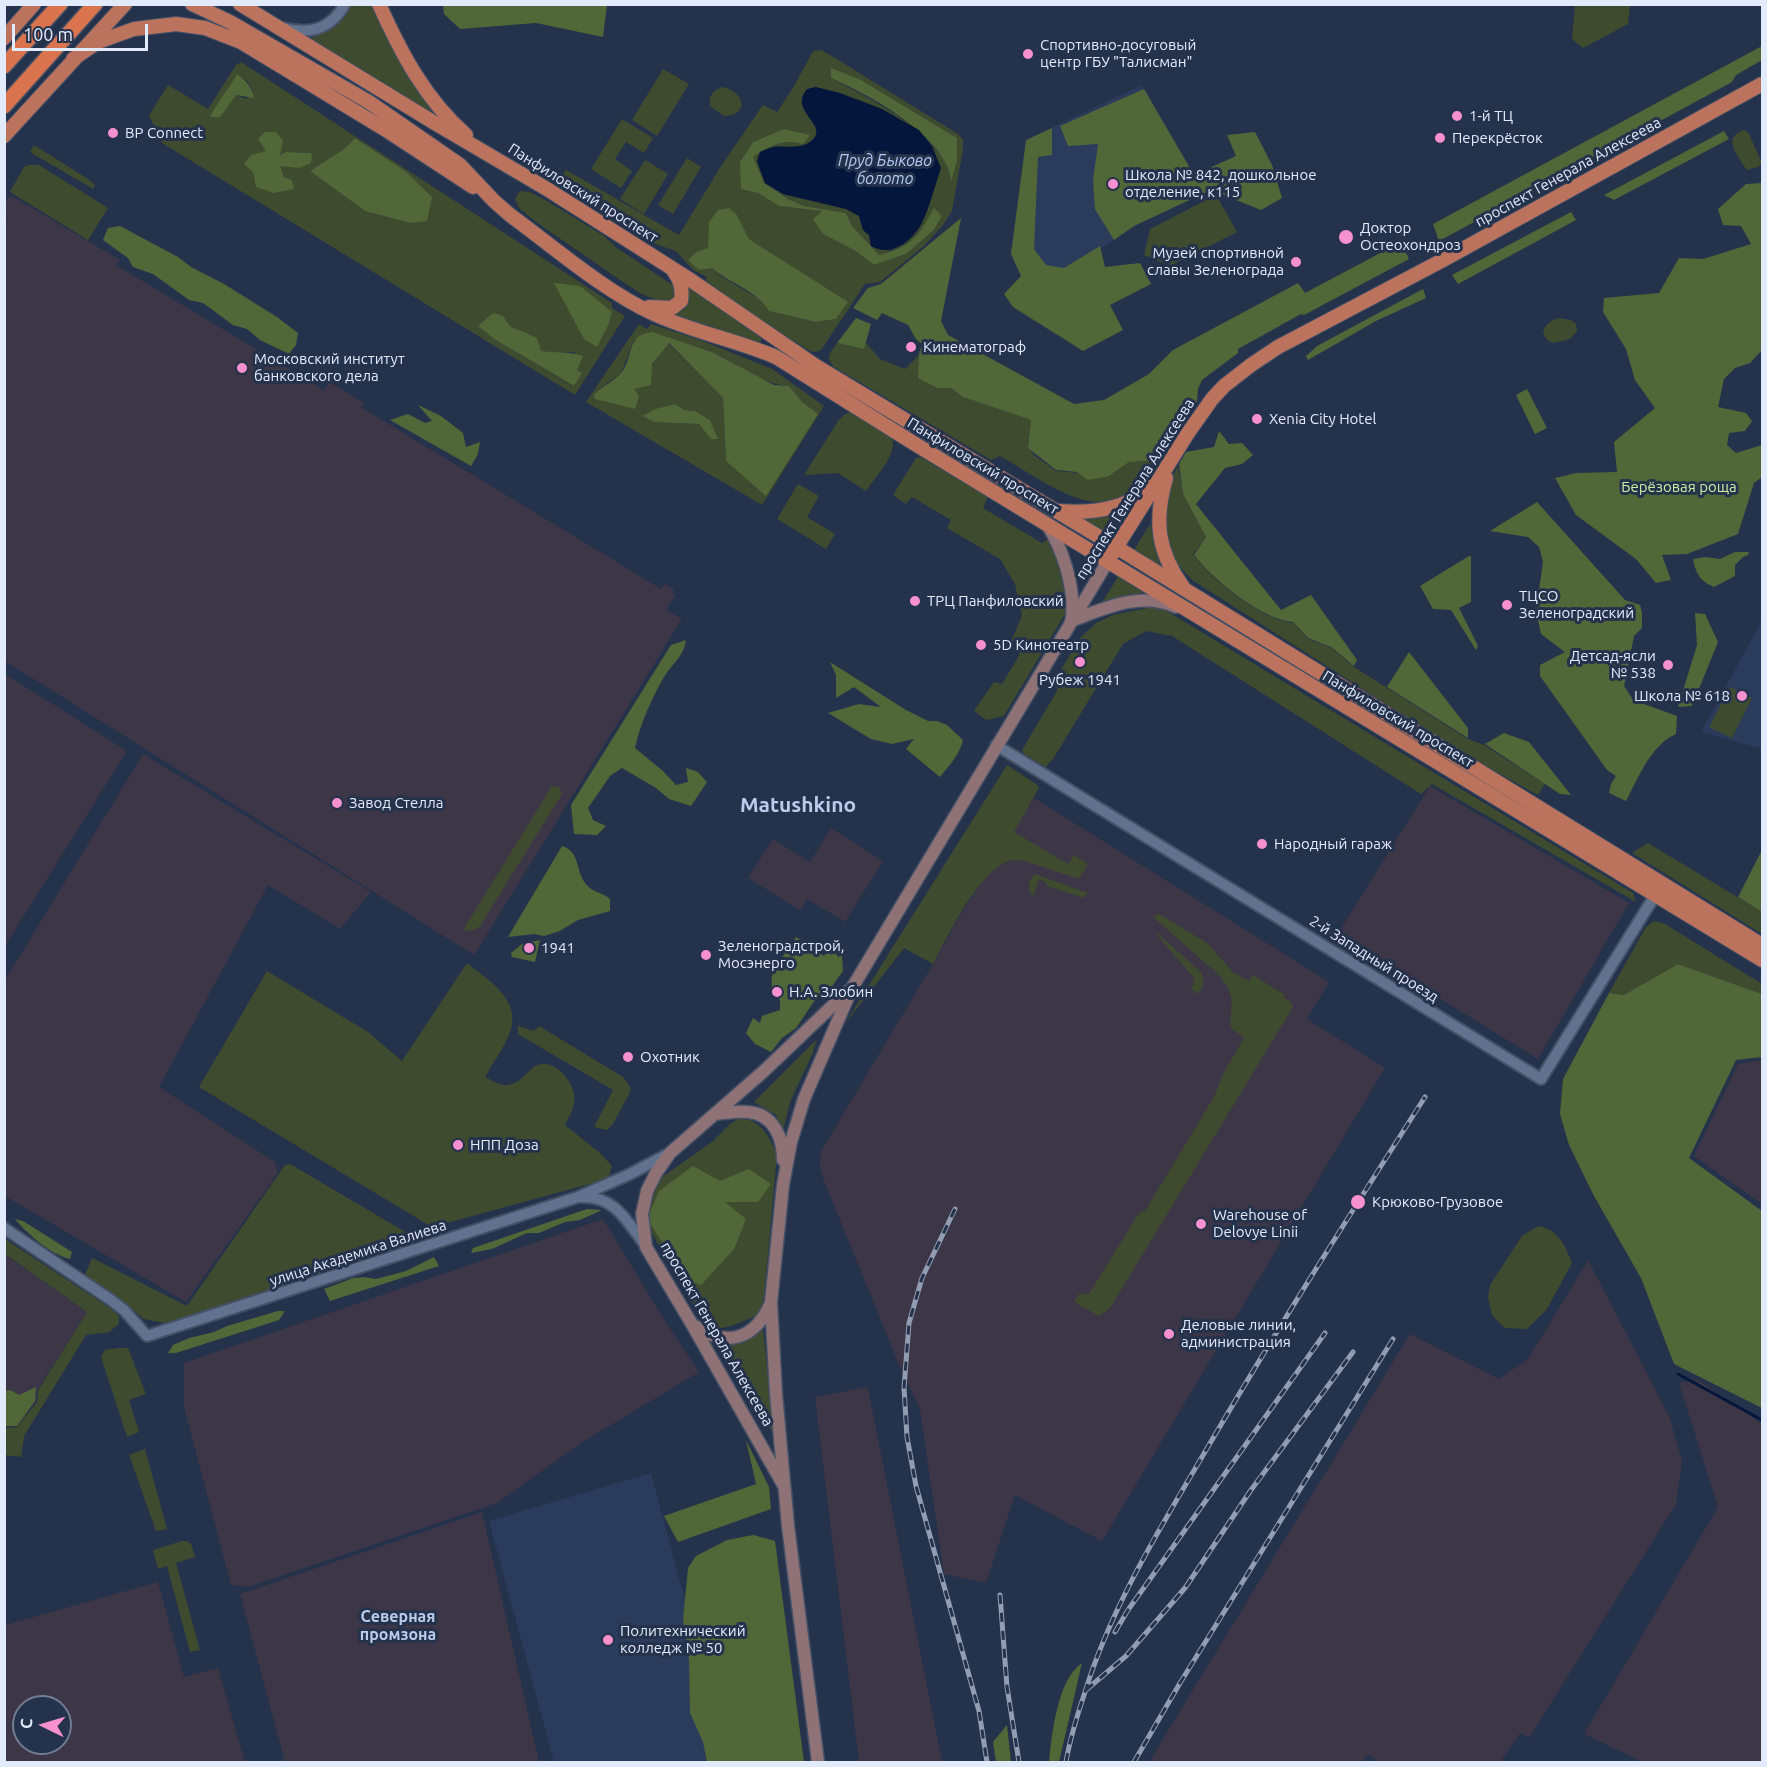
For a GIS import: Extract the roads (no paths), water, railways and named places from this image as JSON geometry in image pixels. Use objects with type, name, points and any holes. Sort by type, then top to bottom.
[{"type":"highway","points":[[4,66],[60,4]]},
{"type":"highway","points":[[4,106],[95,4]]},
{"type":"main road","points":[[7,34],[34,4]]},
{"type":"main road","points":[[4,136],[125,4]]},
{"type":"main road","name":"Панфиловский проспект","points":[[192,4],[230,22],[369,102],[460,165],[494,201],[603,284],[634,304],[681,326],[755,348],[776,357],[1217,627],[1659,889],[1762,945]]},
{"type":"main road","name":"Панфиловский проспект","points":[[240,4],[488,153],[671,268],[816,366],[1116,548],[1659,889],[1762,960]]},
{"type":"main road","points":[[378,4],[398,48],[433,101],[464,133],[488,153]]},
{"type":"main road","points":[[73,59],[98,42],[144,27],[176,24],[213,31],[241,42],[386,130],[494,201]]},
{"type":"main road","name":"проспект Генерала Алексеева","points":[[818,1762],[793,1571],[776,1394],[771,1302],[783,1185],[791,1142],[804,1099],[852,988],[1116,548],[1212,399],[1224,386],[1251,364],[1278,347],[1762,84]]},
{"type":"main road","points":[[634,304],[664,309],[676,306],[681,301],[682,286],[671,268]]},
{"type":"main road","points":[[1054,510],[1087,512],[1112,507],[1135,498],[1152,484],[1171,461]]},
{"type":"main road","points":[[1171,461],[1159,503],[1160,538],[1172,572],[1187,593]]},
{"type":"main road","points":[[1047,524],[1058,542],[1062,555],[1073,607],[1071,621],[1115,605],[1141,599],[1173,605],[1217,627]]},
{"type":"main road","name":"проспект Генерала Алексеева","points":[[786,1490],[646,1247],[642,1214],[644,1199],[656,1173],[670,1153],[716,1114],[852,988]]},
{"type":"main road","points":[[716,1114],[749,1112],[760,1115],[771,1122],[781,1138],[783,1185]]},
{"type":"main road","points":[[693,1326],[717,1337],[739,1336],[756,1328],[764,1318],[771,1302]]},
{"type":"street","points":[[267,21],[296,31],[308,32],[319,29],[329,22],[345,4]]},
{"type":"street","name":"2-й Западный проезд","points":[[996,745],[1541,1079],[1659,889]]},
{"type":"street","name":"улица Академика Валиева","points":[[4,1227],[111,1300],[124,1310],[147,1336],[578,1197],[670,1153]]},
{"type":"street","name":"улица Академика Валиева","points":[[578,1197],[591,1197],[615,1206],[646,1247]]},
{"type":"water","name":"Пруд Быково болото","points":[[816,87],[840,93],[882,109],[919,130],[932,146],[941,168],[922,223],[913,236],[900,246],[886,250],[871,246],[869,235],[863,230],[859,216],[846,209],[783,194],[765,183],[757,161],[760,152],[773,147],[802,146],[816,136],[814,124],[802,105],[802,97],[807,89]]},
{"type":"waterway","points":[[1678,1374],[1762,1420]]},
{"type":"railway","points":[[1066,1762],[1077,1718],[1096,1661],[1136,1572],[1256,1366],[1425,1097]]},
{"type":"railway","points":[[955,1209],[922,1278],[909,1323],[904,1388],[907,1437],[916,1486],[979,1711],[987,1762]]},
{"type":"railway","points":[[1115,1632],[1128,1610],[1325,1333]]},
{"type":"railway","points":[[1134,1762],[1180,1683],[1393,1339]]},
{"type":"railway","points":[[1086,1690],[1126,1656],[1185,1588],[1251,1490],[1353,1352]]},
{"type":"railway","points":[[1000,1595],[1007,1687],[1019,1762]]},
{"type":"place","name":"Спортивно-досуговый центр ГБУ \"Талисман\"","points":[[1028,54]]},
{"type":"place","name":"1-й ТЦ","points":[[1457,116]]},
{"type":"place","name":"ВР Connect","points":[[113,133]]},
{"type":"place","name":"Перекрёсток","points":[[1440,138]]},
{"type":"place","name":"Школа № 842, дошкольное отделение, к115","points":[[1113,184]]},
{"type":"place","name":"Доктор Остеохондроз","points":[[1346,237]]},
{"type":"place","name":"Музей спортивной славы Зеленограда","points":[[1296,262]]},
{"type":"place","name":"Кинематограф","points":[[911,347]]},
{"type":"place","name":"Московский институт банковского дела","points":[[242,368]]},
{"type":"place","name":"Xenia City Hotel","points":[[1257,419]]},
{"type":"place","name":"ТРЦ Панфиловский","points":[[915,601]]},
{"type":"place","name":"ТЦСО Зеленоградский","points":[[1507,605]]},
{"type":"place","name":"5D Кинотеатр","points":[[981,645]]},
{"type":"place","name":"Рубеж 1941","points":[[1080,662]]},
{"type":"place","name":"Детсад-ясли № 538","points":[[1668,665]]},
{"type":"place","name":"Школа № 618","points":[[1742,696]]},
{"type":"place","name":"Завод Стелла","points":[[337,803]]},
{"type":"place","name":"Народный гараж","points":[[1262,844]]},
{"type":"place","name":"1941","points":[[529,948]]},
{"type":"place","name":"Зеленоградстрой, Мосэнерго","points":[[706,955]]},
{"type":"place","name":"Н.А. Злобин","points":[[777,992]]},
{"type":"place","name":"Охотник","points":[[628,1057]]},
{"type":"place","name":"НПП Доза","points":[[458,1145]]},
{"type":"place","name":"Крюково-Грузовое","points":[[1358,1202]]},
{"type":"place","name":"Warehouse of Delovye Linii","points":[[1201,1224]]},
{"type":"place","name":"Деловые линии, администрация","points":[[1169,1334]]},
{"type":"place","name":"Политехнический колледж № 50","points":[[608,1640]]},
{"type":"district","name":"Matushkino","points":[[798,805]]},
{"type":"district","name":"Северная промзона","points":[[398,1626]]},
{"type":"park label","name":"Берёзовая роща","points":[[1679,487]]}]
